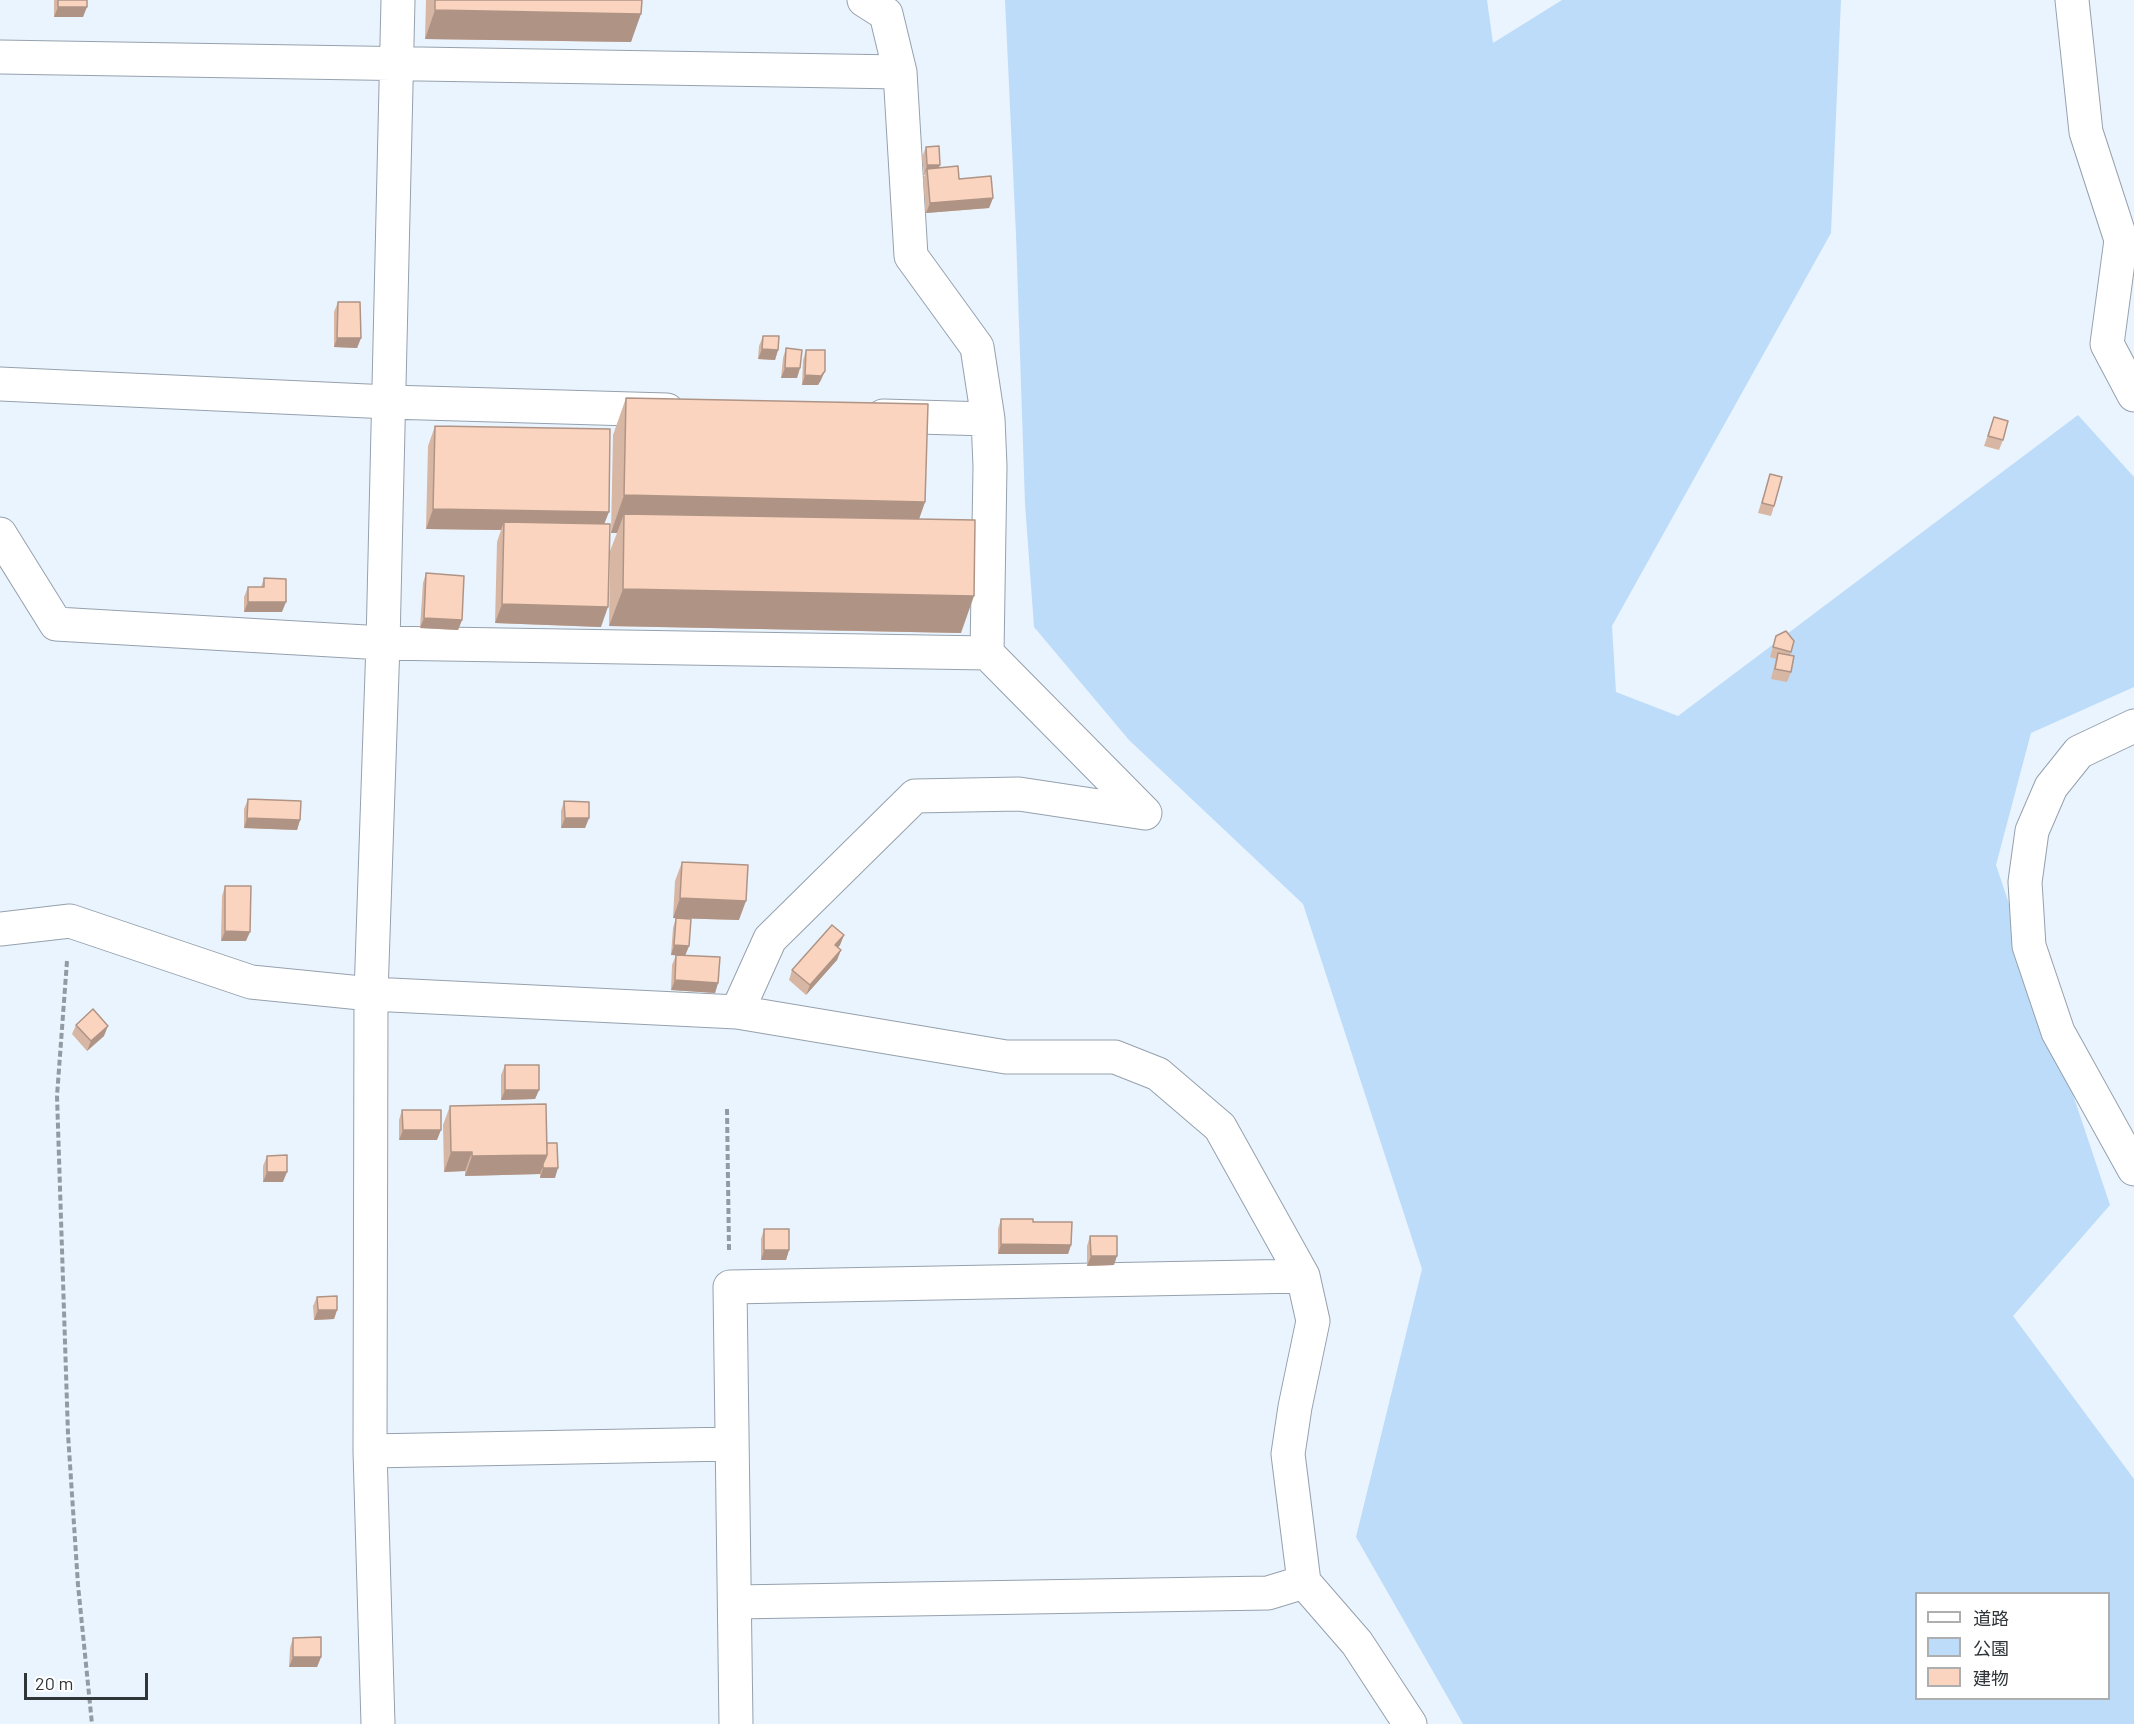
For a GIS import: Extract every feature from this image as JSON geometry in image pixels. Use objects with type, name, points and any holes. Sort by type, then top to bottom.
[{"type":"street","points":[[378,1724],[370,1451],[371,994],[383,643],[398,0]]},
{"type":"street","points":[[864,0],[886,14],[900,72],[911,256],[977,346],[988,419],[990,466],[987,653]]},
{"type":"street","points":[[2072,0],[2086,132],[2121,240],[2107,344],[2134,395]]},
{"type":"street","points":[[0,57],[900,72]]},
{"type":"street","points":[[0,384],[389,402],[700,411]]},
{"type":"street","points":[[856,416],[988,419]]},
{"type":"street","points":[[0,534],[56,624],[383,643],[987,653],[1145,813],[1019,794],[915,796],[770,939],[737,1012]]},
{"type":"street","points":[[2134,726],[2079,752],[2050,787],[2032,831],[2025,882],[2029,946],[2058,1032],[2134,1169]]},
{"type":"street","points":[[0,929],[70,921],[251,982],[371,994],[737,1012],[1006,1057],[1115,1057],[1158,1074],[1220,1127],[1303,1276],[1313,1321],[1295,1407],[1288,1454],[1304,1582],[1357,1643],[1410,1724]]},
{"type":"street","points":[[736,1724],[730,1287],[1303,1276]]},
{"type":"street","points":[[370,1451],[731,1444]]},
{"type":"street","points":[[735,1602],[1268,1593],[1304,1582]]},
{"type":"path","points":[[70,921],[57,1096],[68,1434],[78,1586],[92,1724]]},
{"type":"path","points":[[726,1109],[730,1287]]},
{"type":"green space","points":[[1005,0],[1487,0],[1493,43],[1562,0],[1841,0],[1831,233],[1612,626],[1616,692],[1678,716],[2078,415],[2134,477],[2134,687],[2031,733],[1996,865],[2110,1205],[2013,1316],[2134,1479],[2134,1724],[1463,1724],[1356,1537],[1422,1269],[1303,904],[1129,740],[1034,627],[1025,504]]},
{"type":"building","points":[[58,0],[87,0],[87,7],[58,7]]},
{"type":"building","points":[[435,0],[642,0],[641,14],[435,10]]},
{"type":"building","points":[[939,146],[940,165],[927,165],[926,147]]},
{"type":"building","points":[[958,166],[959,179],[991,176],[993,198],[930,203],[927,169]]},
{"type":"building","points":[[338,302],[360,302],[361,338],[337,338]]},
{"type":"building","points":[[763,336],[779,336],[778,350],[762,349]]},
{"type":"building","points":[[786,348],[802,350],[800,368],[785,368]]},
{"type":"building","points":[[806,350],[825,350],[825,371],[821,376],[805,375]]},
{"type":"building","points":[[626,398],[928,404],[925,502],[624,495]]},
{"type":"building","points":[[1994,417],[2008,421],[2003,440],[1988,436]]},
{"type":"building","points":[[435,426],[610,429],[609,512],[433,509]]},
{"type":"building","points":[[1770,474],[1782,477],[1774,506],[1762,503]]},
{"type":"building","points":[[624,514],[975,520],[974,596],[623,589]]},
{"type":"building","points":[[504,522],[610,524],[608,607],[502,604]]},
{"type":"building","points":[[426,573],[464,576],[462,620],[424,618]]},
{"type":"building","points":[[264,578],[286,579],[286,602],[248,602],[248,587],[264,587]]},
{"type":"building","points":[[1786,631],[1794,641],[1791,652],[1773,647],[1776,636]]},
{"type":"building","points":[[1778,653],[1794,656],[1791,672],[1775,669]]},
{"type":"building","points":[[248,799],[301,801],[300,820],[247,818]]},
{"type":"building","points":[[564,801],[589,802],[589,818],[565,818]]},
{"type":"building","points":[[682,862],[748,865],[746,901],[680,898]]},
{"type":"building","points":[[225,886],[251,886],[250,932],[225,931]]},
{"type":"building","points":[[676,918],[691,919],[689,946],[674,945]]},
{"type":"building","points":[[832,925],[844,935],[835,945],[841,950],[810,985],[792,970]]},
{"type":"building","points":[[676,955],[720,957],[718,983],[675,980]]},
{"type":"building","points":[[93,1009],[108,1026],[91,1041],[76,1025]]},
{"type":"building","points":[[505,1065],[539,1065],[539,1090],[505,1090]]},
{"type":"building","points":[[546,1104],[547,1155],[472,1156],[472,1152],[451,1152],[450,1106]]},
{"type":"building","points":[[402,1110],[441,1110],[441,1130],[403,1130]]},
{"type":"building","points":[[547,1143],[557,1143],[558,1168],[543,1168],[547,1155]]},
{"type":"building","points":[[287,1155],[287,1172],[267,1172],[267,1156]]},
{"type":"building","points":[[1001,1219],[1072,1222],[1071,1245],[1001,1244]]},
{"type":"building","points":[[764,1229],[789,1229],[789,1250],[764,1250]]},
{"type":"building","points":[[1090,1236],[1117,1236],[1117,1256],[1091,1256]]},
{"type":"building","points":[[337,1296],[337,1310],[318,1310],[317,1297]]},
{"type":"building","points":[[321,1637],[321,1657],[293,1657],[293,1638]]}]
